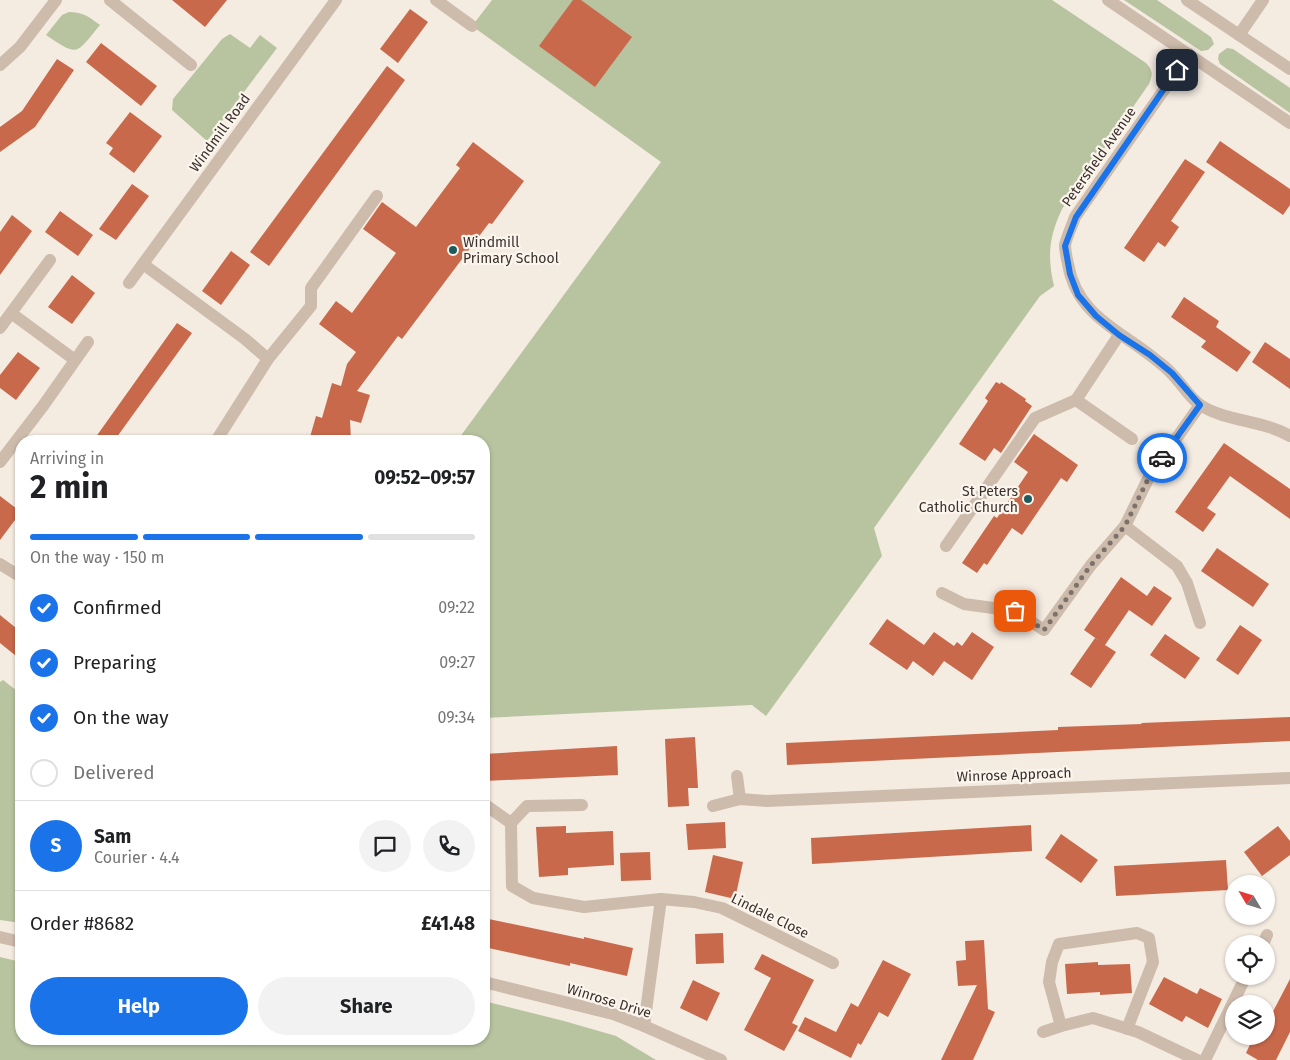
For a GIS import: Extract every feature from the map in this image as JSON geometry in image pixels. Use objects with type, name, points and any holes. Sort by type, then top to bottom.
[{"type":"street","points":[[0,65],[20,46],[56,0]]},
{"type":"street","points":[[110,0],[191,65]]},
{"type":"street","name":"Windmill Road","points":[[130,283],[336,0]]},
{"type":"street","points":[[436,0],[472,26]]},
{"type":"street","points":[[1108,0],[1290,123]]},
{"type":"street","points":[[1187,0],[1290,69]]},
{"type":"street","points":[[1239,35],[1263,0]]},
{"type":"street","name":"Petersfield Avenue","points":[[1189,54],[1076,217],[1065,246],[1070,274],[1078,295],[1096,316],[1172,373],[1200,405],[1235,418],[1282,431],[1290,436]]},
{"type":"street","points":[[220,435],[268,360],[311,306],[311,288],[377,196]]},
{"type":"street","points":[[0,328],[50,260]]},
{"type":"street","points":[[143,264],[245,340],[268,360]]},
{"type":"street","points":[[11,313],[75,360]]},
{"type":"street","points":[[946,546],[1035,418],[1076,400],[1119,335]]},
{"type":"street","points":[[21,435],[88,342]]},
{"type":"street","points":[[1076,400],[1132,439]]},
{"type":"street","points":[[942,593],[964,604],[1015,611],[1044,630],[1091,565],[1125,526],[1149,477],[1200,405]]},
{"type":"street","points":[[0,462],[15,442]]},
{"type":"street","points":[[1125,526],[1177,566],[1187,583],[1200,623]]},
{"type":"street","points":[[0,564],[15,573]]},
{"type":"street","points":[[736,776],[740,799]]},
{"type":"street","name":"Winrose Approach","points":[[713,806],[740,799],[767,801],[1290,778]]},
{"type":"street","points":[[490,808],[511,822],[527,806],[582,805]]},
{"type":"street","name":"Lindale Close","points":[[511,822],[512,886],[533,898],[584,907],[661,899],[694,902],[722,908],[833,963]]},
{"type":"street","points":[[644,1026],[661,899]]},
{"type":"street","points":[[1061,1026],[1049,982],[1052,962],[1058,944],[1137,933],[1149,938],[1153,962],[1127,1029]]},
{"type":"street","points":[[0,937],[15,941]]},
{"type":"street","name":"Winrose Drive","points":[[490,983],[613,1014],[721,1060]]},
{"type":"street","points":[[1205,1060],[1242,985]]},
{"type":"street","points":[[1043,1032],[1093,1018],[1138,1032],[1197,1060]]},
{"type":"green space","points":[[492,0],[1052,0],[1146,63],[1151,70],[1152,75],[1149,84],[1062,209],[1054,229],[1050,247],[1050,265],[1054,286],[1040,296],[874,528],[882,556],[766,716],[752,705],[490,718],[490,435],[461,435],[661,162],[472,26]]},
{"type":"green space","points":[[1124,0],[1157,0],[1211,37],[1214,44],[1208,50],[1201,51]]},
{"type":"green space","points":[[69,12],[82,14],[100,25],[86,42],[76,50],[65,47],[46,35],[62,15]]},
{"type":"green space","points":[[230,34],[250,48],[260,35],[277,48],[207,141],[172,110],[173,99],[222,39]]},
{"type":"green space","points":[[1227,48],[1233,49],[1290,88],[1290,113],[1220,64],[1219,54]]},
{"type":"green space","points":[[3,680],[15,689],[15,922],[0,920],[0,682]]},
{"type":"green space","points":[[0,957],[15,961],[15,1045],[490,1045],[490,1002],[616,1036],[656,1060],[0,1060]]},
{"type":"building","points":[[172,0],[227,0],[205,27]]},
{"type":"building","points":[[573,0],[581,0],[632,37],[595,87],[539,46]]},
{"type":"building","points":[[410,9],[428,22],[398,63],[380,49]]},
{"type":"building","points":[[101,43],[157,86],[141,106],[86,62]]},
{"type":"building","points":[[57,59],[74,70],[35,127],[0,152],[0,127],[22,111]]},
{"type":"building","points":[[387,66],[405,80],[269,266],[250,252]]},
{"type":"building","points":[[130,112],[162,136],[134,173],[109,154],[113,148],[106,143]]},
{"type":"building","points":[[1220,141],[1290,189],[1290,205],[1283,215],[1206,162]]},
{"type":"building","points":[[473,142],[524,181],[492,224],[489,223],[402,339],[398,336],[357,391],[370,395],[361,423],[350,420],[351,435],[311,435],[316,416],[322,418],[332,383],[341,386],[347,364],[356,352],[319,324],[336,301],[352,313],[396,253],[363,229],[382,202],[416,227],[460,168],[456,165]]},
{"type":"building","points":[[1185,159],[1205,172],[1171,221],[1179,227],[1165,247],[1158,242],[1144,262],[1124,248]]},
{"type":"building","points":[[132,184],[149,196],[116,240],[99,229]]},
{"type":"building","points":[[60,211],[93,235],[78,256],[45,232]]},
{"type":"building","points":[[12,215],[32,231],[0,275],[0,232]]},
{"type":"building","points":[[231,251],[250,265],[221,305],[202,291]]},
{"type":"building","points":[[72,275],[95,293],[72,324],[48,307]]},
{"type":"building","points":[[1184,297],[1219,321],[1216,327],[1251,352],[1237,372],[1201,347],[1206,341],[1171,317]]},
{"type":"building","points":[[177,323],[192,333],[118,435],[97,435]]},
{"type":"building","points":[[1265,342],[1290,359],[1290,389],[1252,362]]},
{"type":"building","points":[[18,352],[40,368],[16,400],[0,388],[0,375]]},
{"type":"building","points":[[996,382],[1000,384],[1001,382],[1026,399],[1025,401],[1032,406],[1001,453],[994,448],[985,461],[959,444],[988,401],[985,398]]},
{"type":"building","name":"St Peters Catholic Church","points":[[1034,434],[1078,465],[1067,482],[1061,478],[1022,535],[1012,528],[987,565],[984,563],[977,573],[962,563],[994,516],[997,518],[1028,472],[1014,462]]},
{"type":"building","points":[[1224,443],[1290,489],[1290,519],[1230,476],[1207,508],[1216,514],[1203,532],[1175,512]]},
{"type":"building","points":[[0,496],[15,507],[15,520],[0,540]]},
{"type":"building","points":[[1217,548],[1269,584],[1253,607],[1201,571]]},
{"type":"building","points":[[1121,577],[1147,596],[1154,586],[1172,598],[1152,626],[1129,610],[1105,645],[1116,652],[1091,688],[1070,674],[1095,638],[1101,642],[1084,630]]},
{"type":"building","points":[[0,615],[15,627],[15,655],[0,643]]},
{"type":"building","points":[[887,619],[924,645],[934,632],[954,646],[957,642],[962,646],[972,632],[994,647],[972,680],[944,661],[933,676],[913,661],[907,670],[869,644]]},
{"type":"building","points":[[1240,625],[1262,640],[1238,675],[1216,660]]},
{"type":"building","points":[[1165,634],[1200,658],[1185,679],[1150,655]]},
{"type":"building","points":[[1290,717],[1290,741],[787,765],[786,743],[1058,730],[1058,727]]},
{"type":"building","points":[[695,737],[698,788],[688,788],[689,806],[668,807],[665,739]]},
{"type":"building","points":[[617,746],[618,775],[490,781],[490,754]]},
{"type":"building","points":[[725,822],[726,848],[688,850],[686,824]]},
{"type":"building","points":[[1031,825],[1032,851],[812,864],[811,838]]},
{"type":"building","points":[[566,826],[566,833],[613,831],[614,865],[568,868],[568,875],[539,877],[536,827]]},
{"type":"building","points":[[1278,826],[1290,841],[1290,855],[1263,875],[1261,875],[1244,852]]},
{"type":"building","points":[[1061,834],[1098,860],[1081,883],[1045,858]]},
{"type":"building","points":[[650,852],[651,880],[621,881],[620,853]]},
{"type":"building","points":[[713,855],[743,862],[735,899],[705,892]]},
{"type":"building","points":[[1226,860],[1225,890],[1116,896],[1114,866]]},
{"type":"building","points":[[490,919],[633,948],[627,976],[570,963],[570,966],[490,948]]},
{"type":"building","points":[[723,933],[724,963],[696,964],[695,934]]},
{"type":"building","points":[[984,940],[988,1009],[995,1012],[973,1060],[941,1060],[977,985],[958,986],[956,961],[966,960],[965,941]]},
{"type":"building","points":[[762,954],[814,980],[792,1023],[798,1026],[784,1051],[744,1030],[771,978],[754,969]]},
{"type":"building","points":[[883,960],[911,974],[888,1017],[879,1012],[861,1045],[858,1043],[851,1058],[798,1031],[805,1017],[836,1032],[851,1003],[858,1007]]},
{"type":"building","points":[[1098,962],[1098,965],[1130,964],[1132,993],[1100,995],[1100,992],[1067,994],[1065,964]]},
{"type":"building","points":[[1164,977],[1197,994],[1200,988],[1222,999],[1208,1028],[1186,1016],[1182,1022],[1149,1004]]},
{"type":"building","points":[[1290,979],[1290,1032],[1276,1060],[1258,1060],[1246,1053],[1250,1045],[1275,1045],[1275,1008]]},
{"type":"building","points":[[693,980],[720,993],[707,1021],[680,1008]]},
{"type":"way so far","points":[[1015,611],[1044,630],[1091,565],[1125,526],[1149,477],[1162,458]]},
{"type":"place","name":"Windmill Primary School","points":[[453,250]]},
{"type":"place","name":"St Peters Catholic Church","points":[[1028,499]]},
{"type":"route","points":[[1162,458],[1200,405],[1172,373],[1096,316],[1078,295],[1070,274],[1065,246],[1076,217],[1177,70]]}]
